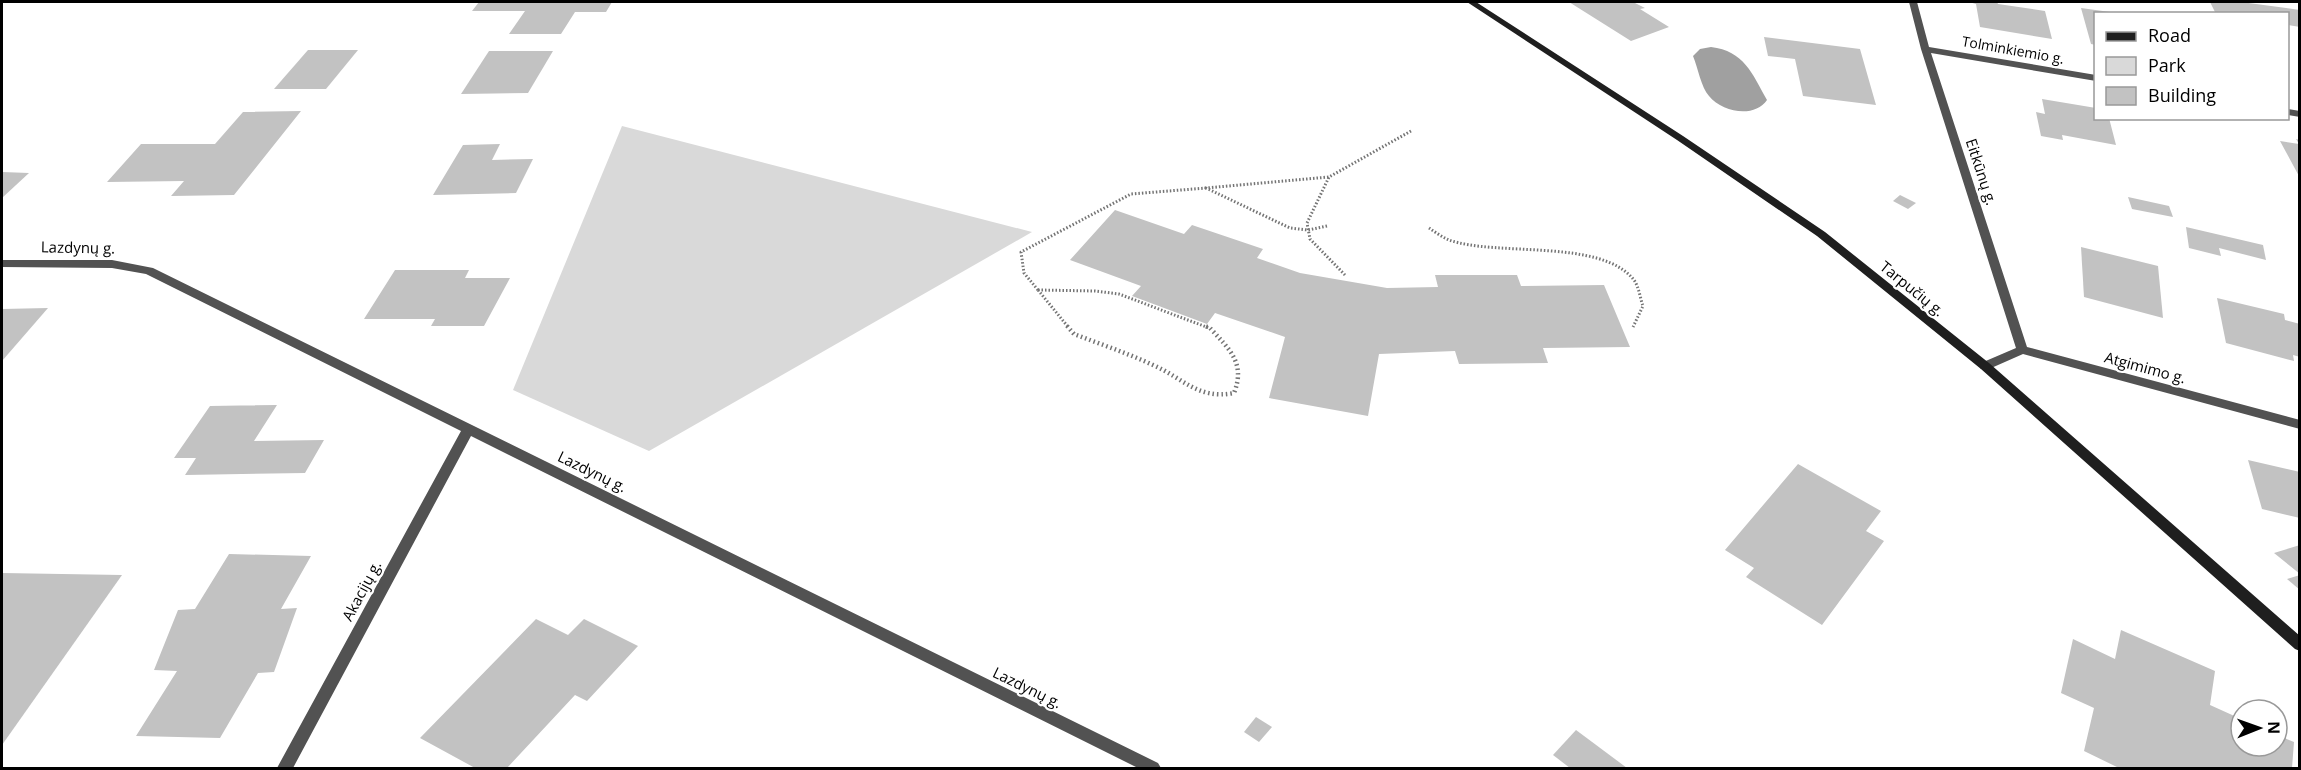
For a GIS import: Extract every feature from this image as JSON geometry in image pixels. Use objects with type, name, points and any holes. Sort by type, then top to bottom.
[{"type":"main road","name":"Tarpučių g.","points":[[1471,2],[1680,138],[1821,234],[1985,366],[2300,645]]},
{"type":"street","name":"Eitkūnų g.","points":[[1913,2],[1925,49],[2022,350]]},
{"type":"street","name":"Tolminkiemio g.","points":[[1925,49],[2094,78]]},
{"type":"street","name":"Lazdynų g.","points":[[2,264],[112,264],[149,271],[1153,768]]},
{"type":"street","points":[[1985,366],[2022,350]]},
{"type":"street","name":"Atgimimo g.","points":[[2022,350],[2300,424]]},
{"type":"street","name":"Akacijų g.","points":[[285,768],[468,429]]},
{"type":"path","points":[[1037,290],[1095,291],[1119,294],[1210,328],[1235,357],[1239,380],[1234,393],[1219,396],[1195,390],[1154,365],[1074,334],[1037,290],[1024,273],[1021,252],[1131,194],[1329,177],[1411,131]]},
{"type":"path","points":[[1329,177],[1307,223],[1308,230],[1310,239],[1345,275]]},
{"type":"path","points":[[1206,188],[1290,228],[1308,230],[1327,226]]},
{"type":"path","points":[[1429,228],[1448,239],[1483,246],[1579,254],[1618,265],[1634,280],[1643,306],[1633,327]]},
{"type":"green space","points":[[622,126],[1032,232],[649,451],[513,390]]},
{"type":"shaded area","points":[[1711,47],[1732,53],[1746,65],[1767,100],[1762,106],[1739,111],[1722,106],[1709,96],[1693,56],[1700,49]]},
{"type":"building","points":[[479,2],[612,2],[606,12],[575,12],[561,34],[509,34],[525,11],[472,11]]},
{"type":"building","points":[[1569,2],[1633,2],[1645,8],[1640,9],[1669,27],[1631,41]]},
{"type":"building","points":[[1969,2],[1997,2],[2045,11],[2052,39],[1980,27],[1976,4]]},
{"type":"building","points":[[2210,2],[2241,2],[2300,10],[2300,27],[2289,25],[2289,12],[2215,12]]},
{"type":"building","points":[[2081,8],[2110,12],[2094,12],[2094,45],[2091,44]]},
{"type":"building","points":[[1764,37],[1860,49],[1876,105],[1803,96],[1795,59],[1768,56]]},
{"type":"building","points":[[308,50],[358,50],[326,89],[274,89]]},
{"type":"building","points":[[489,51],[553,51],[528,93],[461,94]]},
{"type":"building","points":[[2042,99],[2094,108],[2094,120],[2110,120],[2116,145],[2062,135],[2063,140],[2041,136],[2036,112],[2045,114]]},
{"type":"building","points":[[301,111],[234,195],[171,196],[184,181],[107,182],[141,144],[215,144],[243,112]]},
{"type":"building","points":[[2296,139],[2300,140],[2300,178],[2280,141],[2299,144]]},
{"type":"building","points":[[500,144],[492,160],[533,159],[516,193],[433,195],[463,145]]},
{"type":"building","points":[[2,172],[29,173],[2,198]]},
{"type":"building","points":[[1900,195],[1916,203],[1908,209],[1893,201]]},
{"type":"building","points":[[2128,197],[2169,206],[2173,217],[2132,209]]},
{"type":"building","points":[[1115,210],[1184,234],[1192,225],[1263,249],[1257,258],[1300,273],[1387,288],[1438,287],[1435,275],[1517,275],[1521,286],[1604,285],[1630,347],[1543,348],[1548,363],[1459,364],[1455,351],[1379,354],[1368,416],[1269,398],[1285,337],[1215,313],[1207,324],[1132,296],[1141,286],[1070,260]]},
{"type":"building","points":[[2186,227],[2263,245],[2266,260],[2219,248],[2221,256],[2189,248]]},
{"type":"building","points":[[2081,247],[2158,266],[2163,318],[2084,297]]},
{"type":"building","points":[[395,270],[469,270],[465,278],[510,278],[484,326],[431,326],[435,319],[364,319]]},
{"type":"building","points":[[2217,298],[2284,314],[2285,320],[2300,324],[2300,357],[2293,355],[2294,361],[2226,343]]},
{"type":"building","points":[[48,308],[2,361],[2,309]]},
{"type":"building","points":[[277,405],[254,441],[324,440],[305,473],[185,475],[196,458],[174,458],[210,406]]},
{"type":"building","points":[[2248,460],[2300,472],[2300,518],[2262,509]]},
{"type":"building","points":[[1798,464],[1881,511],[1866,531],[1884,541],[1822,625],[1746,577],[1754,568],[1725,550]]},
{"type":"building","points":[[2300,545],[2300,574],[2274,553]]},
{"type":"building","points":[[229,554],[311,556],[281,609],[297,608],[274,672],[258,673],[220,738],[136,736],[177,671],[154,670],[178,610],[195,609]]},
{"type":"building","points":[[2,573],[122,575],[2,745]]},
{"type":"building","points":[[2300,575],[2300,590],[2287,579]]},
{"type":"building","points":[[536,619],[568,635],[584,619],[638,646],[587,701],[575,695],[507,768],[475,768],[420,738]]},
{"type":"building","points":[[2121,630],[2215,671],[2210,705],[2229,714],[2229,758],[2289,758],[2289,740],[2294,742],[2292,768],[2119,768],[2084,751],[2094,708],[2061,693],[2073,639],[2115,659]]},
{"type":"building","points":[[1256,717],[1272,727],[1259,742],[1244,732]]},
{"type":"building","points":[[1576,730],[1627,768],[1570,768],[1553,755]]}]
